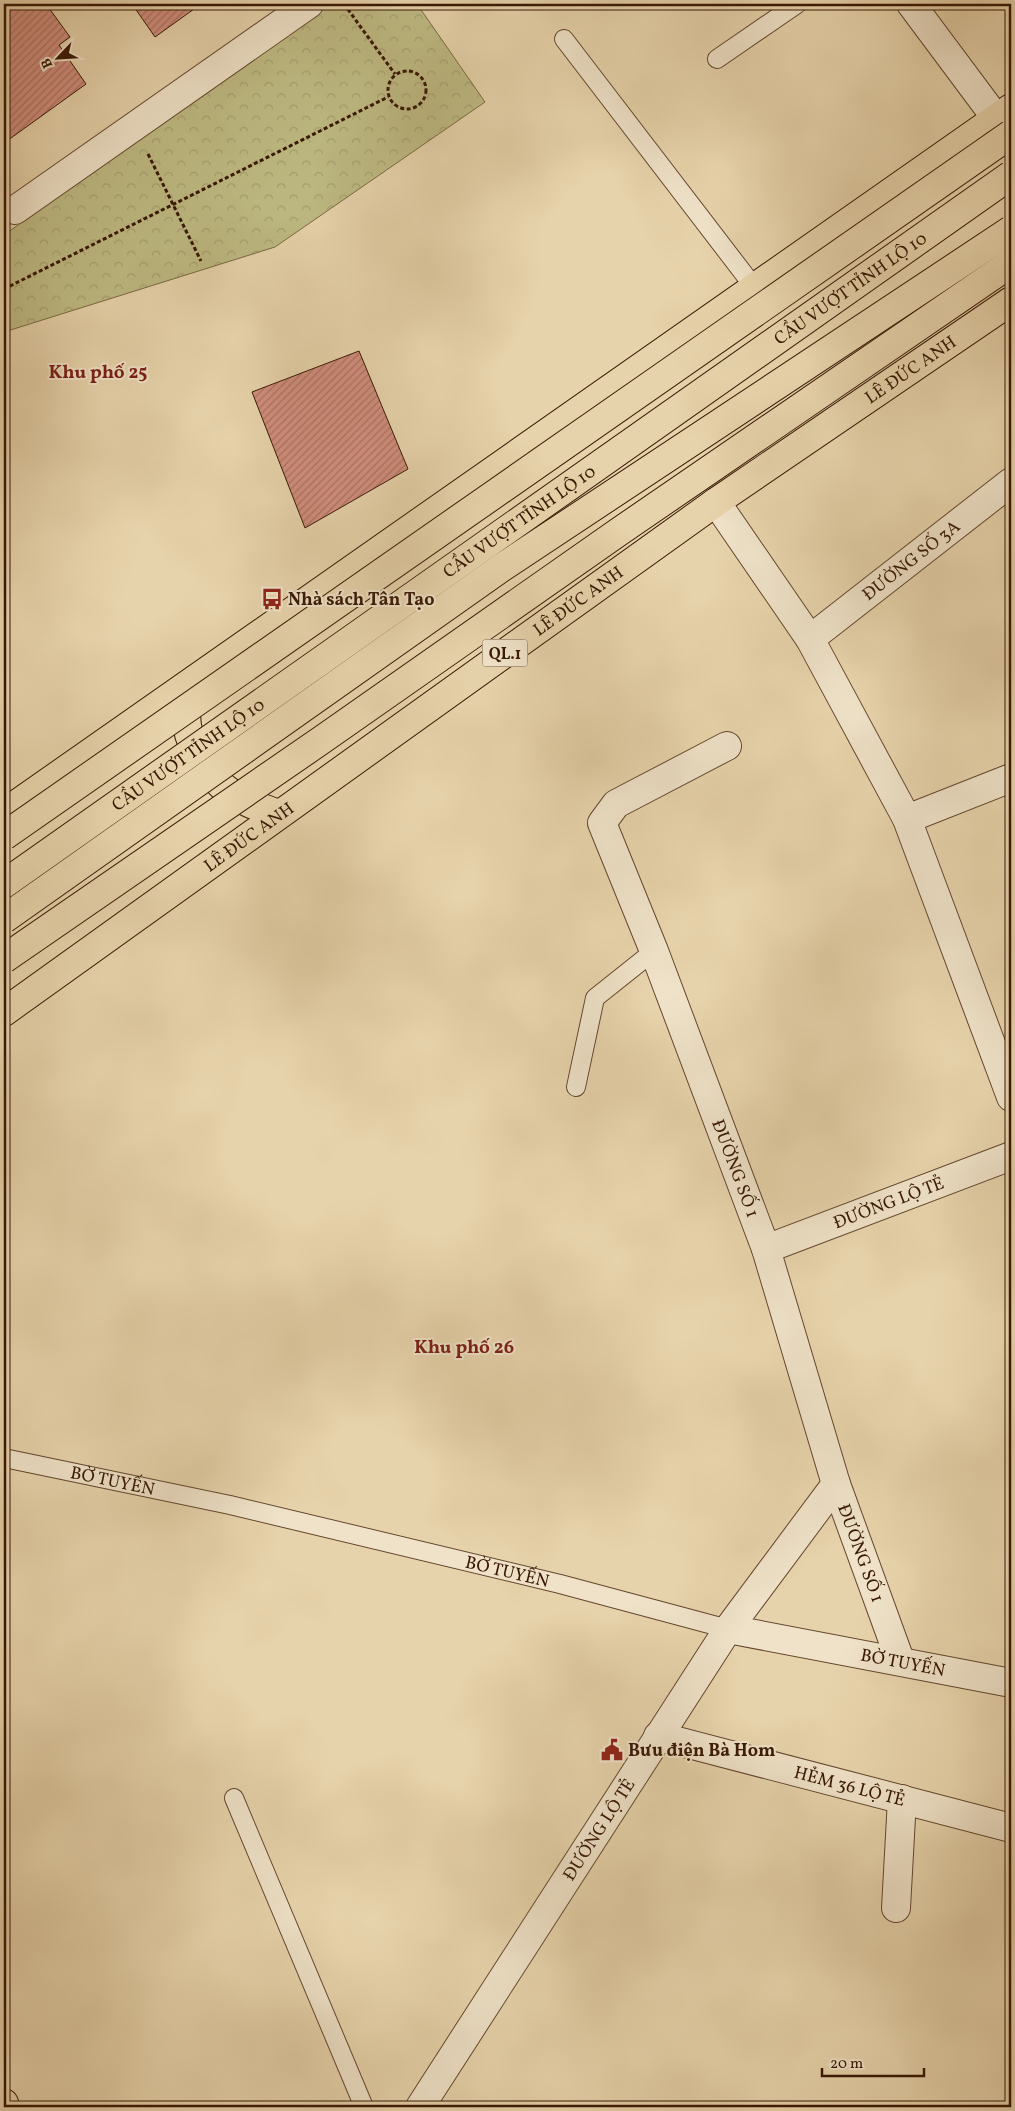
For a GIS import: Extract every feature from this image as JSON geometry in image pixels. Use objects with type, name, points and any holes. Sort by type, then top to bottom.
[{"type":"main road","points":[[4,813],[188,682],[754,287],[1006,120]]},
{"type":"main road","name":"CẦU VƯỢT TỈNH LỘ 10","points":[[4,836],[1006,120]]},
{"type":"main road","name":"CẦU VƯỢT TỈNH LỘ 10","points":[[4,884],[1011,175]]},
{"type":"main road","name":"CẦU VƯỢT TỈNH LỘ 10","points":[[4,919],[501,568],[1011,230]]},
{"type":"main road","name":"QL.1","points":[[4,959],[629,525],[1011,263]]},
{"type":"main road","name":"LÊ ĐỨC ANH","points":[[8,1004],[279,814],[716,502],[1011,301]]},
{"type":"main road","points":[[188,682],[186,715],[191,739],[213,778],[230,792],[279,814]]},
{"type":"main road","points":[[4,2103],[5,2107]]},
{"type":"street","points":[[15,210],[309,4]]},
{"type":"street","points":[[911,4],[1006,120]]},
{"type":"street","name":"ĐƯỜNG SỐ 3A","points":[[810,639],[1011,482]]},
{"type":"street","points":[[716,502],[810,639],[907,819],[1011,1097]]},
{"type":"street","name":"ĐƯỜNG SỐ 1","points":[[727,746],[616,804],[602,823],[654,952],[766,1250],[836,1484],[900,1660]]},
{"type":"street","points":[[907,819],[1011,778]]},
{"type":"street","name":"ĐƯỜNG LỘ TẺ","points":[[766,1250],[1011,1156]]},
{"type":"street","name":"ĐƯỜNG LỘ TẺ","points":[[420,2107],[728,1629],[836,1484]]},
{"type":"street","name":"BỜ TUYẾN","points":[[728,1629],[900,1660],[1011,1683]]},
{"type":"street","name":"HẺM 36 LỘ TẺ","points":[[658,1736],[1011,1828]]},
{"type":"street","points":[[896,1908],[902,1799]]},
{"type":"lane","points":[[717,59],[797,4]]},
{"type":"lane","points":[[564,39],[754,287]]},
{"type":"lane","points":[[576,1087],[596,998],[654,952]]},
{"type":"lane","name":"BỜ TUYẾN","points":[[4,1458],[230,1504],[560,1584],[728,1629]]},
{"type":"lane","points":[[234,1798],[364,2107]]},
{"type":"path","points":[[344,4],[395,74]]},
{"type":"path","points":[[408,70],[420,76],[426,87],[424,100],[415,108],[408,110],[397,107],[388,97],[388,84],[395,74],[408,70]]},
{"type":"path","points":[[4,289],[388,97]]},
{"type":"path","points":[[134,126],[201,261]]},
{"type":"green space","points":[[328,4],[417,4],[485,102],[275,247],[4,332],[4,235]]},
{"type":"building","points":[[4,4],[46,4],[70,37],[59,45],[86,84],[4,143]]},
{"type":"building","points":[[132,4],[201,4],[155,37]]},
{"type":"building","points":[[359,351],[408,469],[305,528],[252,392]]},
{"type":"place","name":"Nhà sách Tân Tạo","points":[[272,599]]},
{"type":"place","name":"Bưu điện Bà Hom","points":[[612,1750]]},
{"type":"district","name":"Khu phố 25","points":[[98,371]]},
{"type":"district","name":"Khu phố 26","points":[[464,1346]]}]
